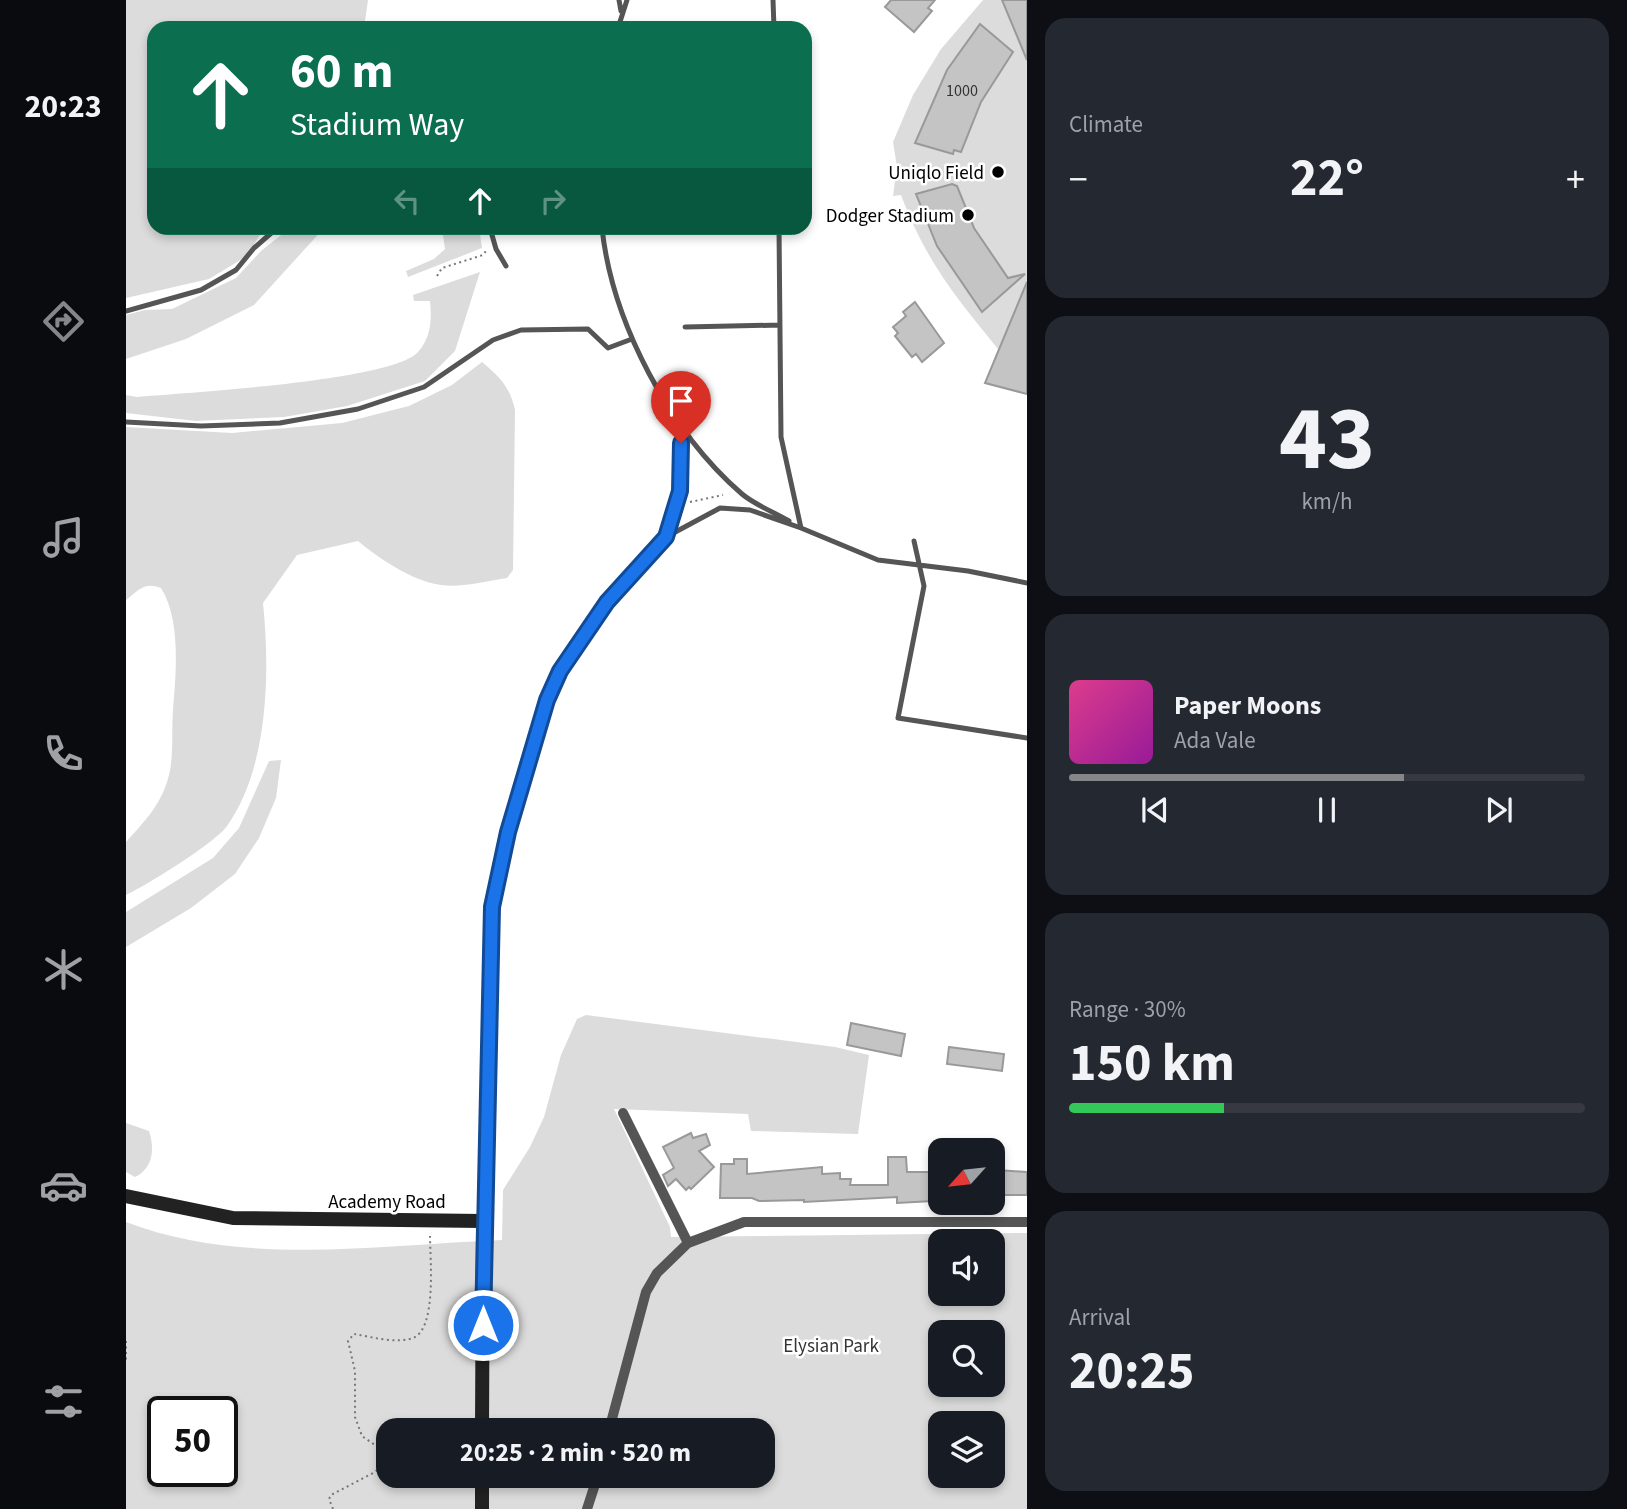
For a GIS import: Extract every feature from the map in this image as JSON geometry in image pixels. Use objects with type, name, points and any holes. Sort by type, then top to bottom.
[{"type":"main road","name":"Academy Road","points":[[126,1195],[233,1218],[483,1221]]},
{"type":"main road","points":[[482,1418],[483,1221]]},
{"type":"main road","points":[[482,1488],[482,1509]]},
{"type":"street","points":[[623,1113],[688,1243]]},
{"type":"street","points":[[612,1418],[646,1292],[657,1273],[688,1243],[744,1222],[1027,1223]]},
{"type":"street","points":[[587,1509],[594,1488]]},
{"type":"lane","points":[[619,21],[620,0]]},
{"type":"lane","points":[[621,11],[627,0]]},
{"type":"lane","points":[[773,0],[774,21]]},
{"type":"lane","points":[[126,311],[201,290],[236,270],[269,235]]},
{"type":"lane","points":[[492,235],[496,249],[506,266]]},
{"type":"lane","points":[[604,235],[623,316],[632,339],[679,420],[708,459],[744,495],[801,528]]},
{"type":"lane","points":[[779,235],[780,437],[801,528]]},
{"type":"lane","points":[[685,327],[780,325]]},
{"type":"lane","points":[[126,422],[201,426],[280,423],[358,409],[424,387],[494,340],[521,330],[588,329],[608,348],[632,339]]},
{"type":"lane","points":[[666,537],[680,491],[682,466],[679,420]]},
{"type":"lane","points":[[483,1221],[492,907],[517,794],[547,700],[560,671],[607,602],[666,537],[720,508],[750,510],[878,559],[968,571],[1027,583]]},
{"type":"lane","points":[[914,541],[924,586],[898,718],[1027,738]]},
{"type":"path","points":[[437,276],[442,268],[483,255],[487,250]]},
{"type":"path","points":[[690,502],[723,496]]},
{"type":"path","points":[[333,1509],[329,1499],[331,1495],[376,1472],[388,1459],[385,1452],[362,1436],[355,1417],[355,1371],[348,1342],[354,1334],[390,1340],[411,1339],[421,1334],[427,1325],[429,1309],[430,1220]]},
{"type":"path","points":[[126,1341],[126,1363]]},
{"type":"green space","points":[[126,0],[368,0],[365,21],[147,21],[147,235],[260,235],[247,256],[209,279],[126,298]]},
{"type":"green space","name":"Dodger Stadium","points":[[983,0],[1027,0],[1027,394],[985,383],[998,349],[942,276],[901,195],[893,196],[897,167],[893,142],[913,95],[941,49]]},
{"type":"green space","points":[[281,235],[318,235],[254,305],[186,339],[126,359],[126,315],[145,310],[172,309],[236,278],[261,251]]},
{"type":"green space","points":[[443,235],[480,235],[482,248],[408,277],[406,271],[434,259],[445,249]]},
{"type":"green space","points":[[480,272],[455,351],[425,381],[347,406],[284,417],[196,421],[126,413],[126,395],[137,397],[286,384],[370,371],[401,362],[418,352],[426,341],[430,328],[430,301],[414,301],[413,295]]},
{"type":"green space","points":[[482,362],[503,383],[515,410],[513,570],[507,578],[449,586],[430,583],[408,574],[386,562],[358,541],[297,555],[263,603],[266,688],[263,718],[259,747],[241,802],[227,826],[209,843],[126,895],[126,842],[154,808],[169,776],[176,647],[172,615],[161,588],[146,586],[126,600],[126,427],[232,433],[342,423],[409,406],[452,385]]},
{"type":"green space","points":[[281,760],[276,798],[259,838],[235,874],[191,908],[126,947],[126,912],[213,858],[239,828],[269,761]]},
{"type":"green space","name":"Elysian Park","points":[[586,1015],[835,1047],[869,1055],[858,1134],[751,1131],[748,1114],[614,1109],[670,1227],[671,1237],[928,1234],[928,1306],[1005,1306],[1005,1233],[1027,1233],[1027,1509],[126,1509],[126,1222],[171,1236],[217,1245],[264,1249],[312,1250],[502,1240],[503,1190],[530,1147],[544,1117],[561,1055],[577,1019]]},
{"type":"green space","points":[[126,1123],[149,1131],[151,1138],[149,1163],[146,1169],[135,1177],[126,1172]]},
{"type":"building","points":[[891,0],[935,0],[928,8],[932,11],[914,32],[885,7]]},
{"type":"building","points":[[1002,0],[1027,0],[1027,60]]},
{"type":"building","points":[[980,24],[1013,52],[981,102],[961,152],[954,150],[953,154],[915,143],[947,70]]},
{"type":"building","points":[[952,184],[957,186],[974,228],[1008,278],[1025,274],[982,312],[937,246],[916,194]]},
{"type":"building","points":[[1027,282],[1027,394],[985,383]]},
{"type":"building","points":[[915,302],[944,343],[922,362],[916,354],[912,357],[895,336],[898,333],[893,327],[906,316],[903,312]]},
{"type":"building","points":[[851,1023],[905,1034],[901,1056],[847,1045]]},
{"type":"building","points":[[949,1047],[1004,1054],[1002,1071],[947,1064]]},
{"type":"building","points":[[691,1133],[693,1138],[706,1134],[710,1145],[699,1151],[714,1167],[691,1189],[689,1187],[686,1190],[676,1179],[668,1186],[663,1175],[674,1168],[663,1147]]},
{"type":"building","points":[[888,1157],[906,1157],[907,1172],[928,1172],[928,1201],[897,1203],[897,1197],[804,1202],[720,1198],[721,1164],[734,1164],[734,1159],[747,1159],[747,1174],[822,1167],[822,1174],[840,1173],[840,1179],[851,1179],[850,1185],[888,1185]]},
{"type":"building","points":[[1005,1170],[1027,1172],[1027,1195],[1005,1195]]},
{"type":"place","name":"Uniqlo Field","points":[[998,172]]},
{"type":"place","name":"Dodger Stadium","points":[[968,215]]},
{"type":"route","points":[[483,1325],[483,1221],[492,907],[508,832],[520,782],[547,700],[560,671],[607,602],[666,537],[680,491],[681,443]]}]
